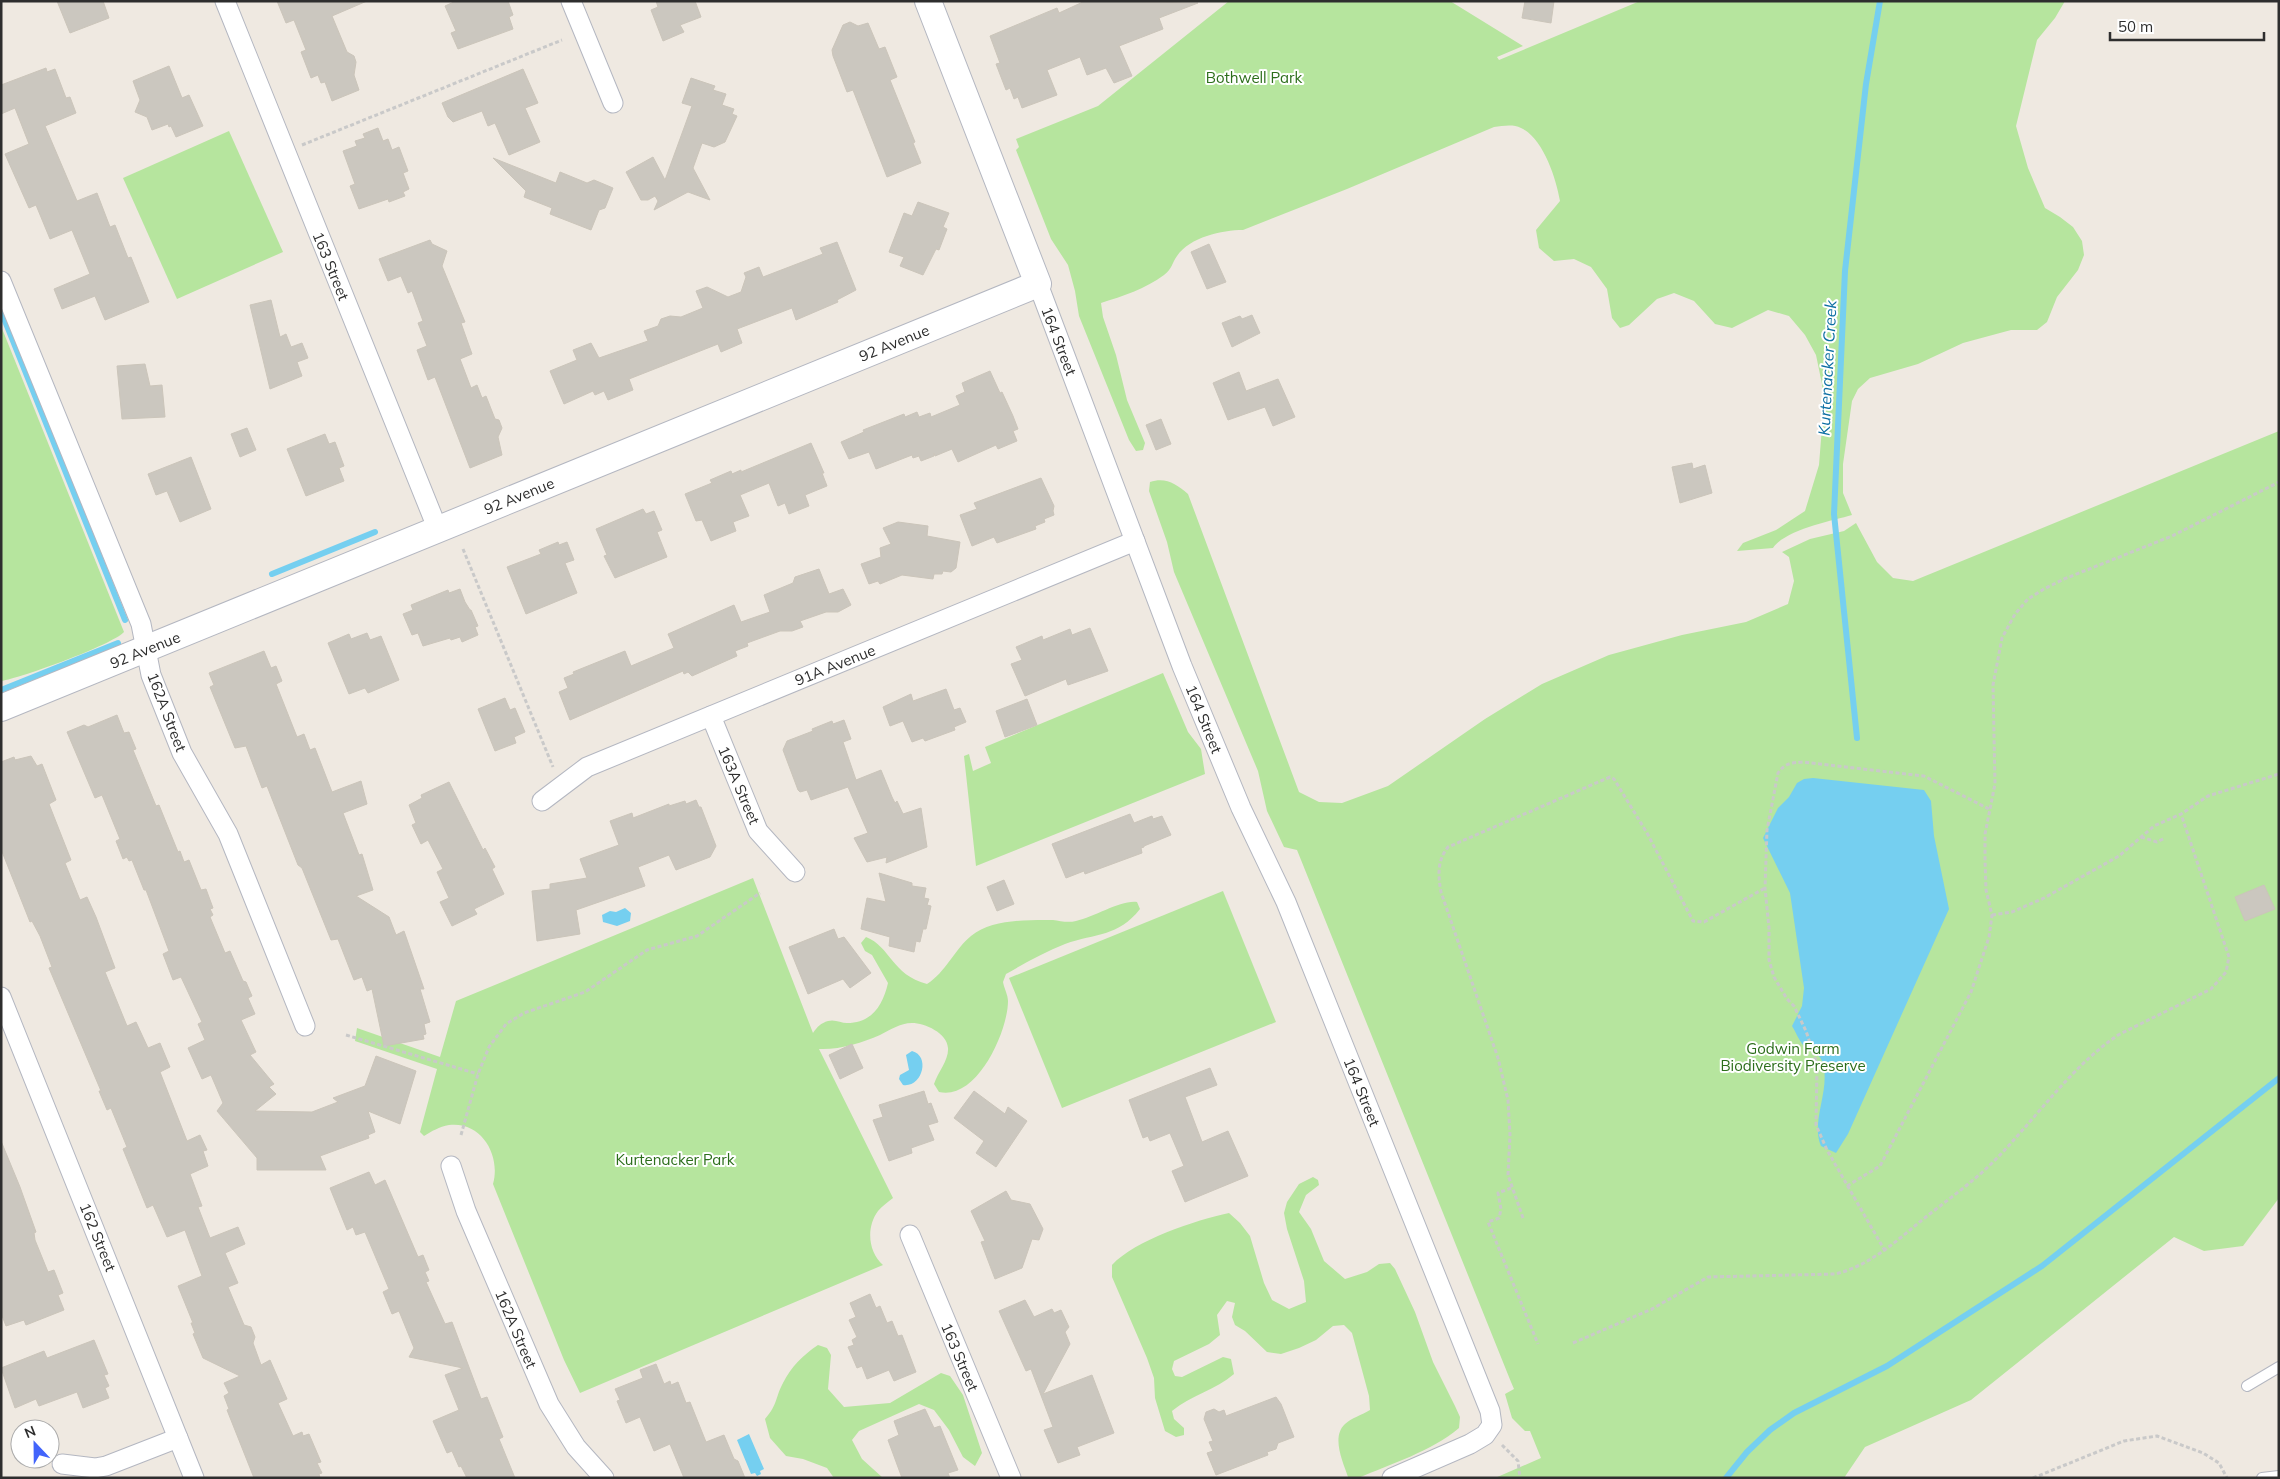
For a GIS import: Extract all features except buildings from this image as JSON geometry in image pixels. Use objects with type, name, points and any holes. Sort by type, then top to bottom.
[{"type":"street","name":"163 Street","points":[[225,1],[438,530]]},
{"type":"street","points":[[571,1],[613,103]]},
{"type":"street","name":"164 Street","points":[[934,3],[1182,666],[1241,808],[1286,902],[1479,1382],[1492,1419],[1493,1435]]},
{"type":"street","name":"162A Street","points":[[1,281],[141,624],[151,675],[182,754],[228,834],[305,1026]]},
{"type":"street","name":"92 Avenue","points":[[1,708],[1038,284]]},
{"type":"street","name":"91A Avenue","points":[[542,801],[587,767],[1134,541]]},
{"type":"street","name":"163A Street","points":[[711,716],[758,831],[795,872]]},
{"type":"street","name":"162 Street","points":[[1,997],[194,1478]]},
{"type":"street","name":"162A Street","points":[[451,1166],[466,1211],[549,1404],[576,1447],[604,1478]]},
{"type":"street","name":"163 Street","points":[[910,1235],[1011,1478]]},
{"type":"street","points":[[1392,1478],[1493,1435]]},
{"type":"street","points":[[62,1464],[96,1468],[106,1466],[178,1438]]},
{"type":"lane","points":[[2246,1386],[2279,1368]]},
{"type":"lane","points":[[2262,1478],[2279,1476]]},
{"type":"path","points":[[297,147],[562,40]]},
{"type":"path","points":[[1847,1186],[1880,1166],[1971,992],[1989,937],[1992,915],[1986,890],[1984,860],[1994,784],[1993,685],[2002,638],[2015,614],[2028,599],[2044,588],[2172,536],[2279,482]]},
{"type":"path","points":[[463,549],[553,767]]},
{"type":"path","points":[[1885,1251],[1827,1150],[1816,1125],[1817,1064],[1806,1031],[1796,1010],[1781,989],[1770,967],[1764,888],[1767,830],[1778,774],[1790,763],[1803,762],[1924,776],[1991,810]]},
{"type":"path","points":[[1992,915],[2012,912],[2044,898],[2118,856],[2154,826],[2181,814],[2208,796],[2279,774]]},
{"type":"path","points":[[1523,1218],[1511,1188],[1508,1174],[1510,1135],[1505,1086],[1498,1058],[1441,892],[1438,867],[1442,855],[1448,848],[1610,777],[1614,779],[1647,832],[1693,921],[1704,922],[1764,888]]},
{"type":"path","points":[[1573,1343],[1652,1309],[1708,1277],[1835,1274],[1846,1272],[1885,1251],[1989,1166],[2083,1064],[2106,1044],[2118,1036],[2211,989],[2221,980],[2226,972],[2229,957],[2181,814]]},
{"type":"path","points":[[2141,837],[2157,842],[2163,839]]},
{"type":"path","points":[[461,1135],[478,1074],[494,1038],[514,1019],[544,1005],[585,992],[647,950],[697,936],[760,893]]},
{"type":"path","points":[[346,1035],[478,1074]]},
{"type":"path","points":[[1511,1188],[1498,1193],[1501,1209],[1499,1218],[1488,1222],[1538,1344]]},
{"type":"path","points":[[1493,1435],[1518,1461],[1520,1478]]},
{"type":"path","points":[[2033,1478],[2124,1441],[2157,1436],[2203,1453],[2219,1463],[2227,1478]]},
{"type":"green space","name":"Bothwell Park","points":[[1229,1],[1450,1],[1523,46],[1497,57],[1499,60],[1640,1],[2065,1],[2055,18],[2037,40],[2016,126],[2028,168],[2045,208],[2073,227],[2082,241],[2084,255],[2078,270],[2057,297],[2047,322],[2037,330],[2011,330],[1963,343],[1918,364],[1870,378],[1858,389],[1852,401],[1843,464],[1843,493],[1852,515],[1798,531],[1787,536],[1773,548],[1737,551],[1743,543],[1776,530],[1805,511],[1819,465],[1823,414],[1822,384],[1816,355],[1805,335],[1789,316],[1768,310],[1732,328],[1715,324],[1694,301],[1674,293],[1657,299],[1629,325],[1620,328],[1612,318],[1607,289],[1591,267],[1574,259],[1554,261],[1539,248],[1536,230],[1560,201],[1552,170],[1542,149],[1529,133],[1521,128],[1511,126],[1494,127],[1347,189],[1243,230],[1216,233],[1198,239],[1183,249],[1169,270],[1157,280],[1134,292],[1101,303],[1103,317],[1116,355],[1127,400],[1145,443],[1143,450],[1136,451],[1129,440],[1079,316],[1068,265],[1051,239],[1016,150],[1019,147],[1016,139],[1098,106]]},
{"type":"green space","points":[[229,131],[283,252],[177,299],[123,178]]},
{"type":"green space","points":[[1,326],[124,632],[103,645],[66,660],[1,681]]},
{"type":"green space","name":"Godwin Farm Biodiversity Preserve","points":[[2279,431],[2279,1198],[2243,1246],[2204,1251],[2174,1237],[1971,1400],[1865,1447],[1844,1478],[1495,1478],[1541,1458],[1530,1431],[1525,1431],[1512,1418],[1505,1394],[1514,1389],[1297,850],[1284,847],[1267,811],[1258,771],[1174,572],[1167,542],[1149,491],[1150,482],[1161,480],[1170,482],[1188,494],[1299,792],[1319,802],[1342,803],[1388,786],[1485,719],[1542,684],[1609,655],[1682,635],[1746,622],[1788,604],[1794,581],[1789,557],[1782,552],[1810,539],[1844,531],[1856,523],[1877,562],[1893,578],[1913,581]]},
{"type":"green space","points":[[1163,673],[1188,732],[1201,749],[1205,774],[976,866],[964,756],[969,754],[973,771],[991,763],[985,747]]},
{"type":"green space","name":"Kurtenacker Park","points":[[753,878],[813,1033],[819,1026],[828,1021],[833,1020],[847,1023],[863,1020],[875,1011],[883,999],[888,983],[872,955],[865,951],[861,943],[866,937],[881,947],[906,974],[915,980],[927,984],[940,973],[971,936],[989,926],[1021,921],[1053,920],[1073,922],[1130,902],[1137,902],[1140,909],[1132,918],[1115,929],[1065,944],[1006,974],[1003,982],[1008,999],[1007,1014],[996,1045],[978,1075],[966,1086],[953,1092],[939,1092],[934,1084],[947,1057],[947,1043],[940,1033],[917,1023],[903,1024],[858,1043],[842,1047],[819,1049],[893,1198],[878,1211],[874,1217],[870,1232],[874,1253],[883,1265],[580,1393],[564,1360],[493,1184],[494,1162],[486,1142],[480,1135],[461,1125],[445,1126],[424,1136],[420,1132],[437,1069],[355,1041],[357,1028],[440,1057],[456,1001]]},
{"type":"green space","points":[[1223,891],[1276,1022],[1062,1108],[1009,978]]},
{"type":"green space","points":[[1313,1177],[1318,1180],[1319,1185],[1306,1195],[1299,1212],[1311,1229],[1324,1261],[1345,1279],[1367,1272],[1379,1264],[1390,1263],[1395,1269],[1415,1312],[1433,1362],[1460,1417],[1459,1428],[1436,1444],[1358,1478],[1348,1477],[1338,1443],[1341,1429],[1345,1424],[1370,1410],[1369,1396],[1352,1333],[1344,1325],[1333,1326],[1316,1340],[1299,1348],[1281,1354],[1267,1352],[1245,1331],[1235,1325],[1232,1317],[1235,1303],[1227,1301],[1217,1315],[1220,1335],[1209,1344],[1174,1361],[1172,1369],[1175,1376],[1182,1377],[1223,1357],[1231,1359],[1234,1374],[1227,1380],[1179,1405],[1172,1411],[1174,1419],[1184,1428],[1184,1435],[1176,1437],[1165,1431],[1155,1398],[1154,1378],[1112,1277],[1112,1265],[1135,1247],[1167,1232],[1229,1213],[1250,1236],[1264,1283],[1272,1300],[1289,1309],[1306,1302],[1304,1281],[1287,1229],[1284,1213],[1287,1202],[1299,1184]]},
{"type":"green space","points":[[818,1345],[827,1348],[831,1355],[828,1389],[844,1407],[890,1403],[941,1373],[950,1376],[963,1395],[982,1453],[975,1466],[963,1457],[949,1430],[934,1410],[919,1404],[859,1431],[852,1440],[862,1459],[883,1478],[834,1478],[827,1468],[803,1459],[786,1456],[770,1438],[765,1419],[776,1401],[786,1377],[802,1357]]},
{"type":"water","points":[[1813,778],[1924,790],[1931,801],[1934,836],[1949,909],[1848,1134],[1836,1153],[1821,1146],[1818,1136],[1819,1115],[1825,1082],[1822,1061],[1818,1055],[1802,1044],[1792,1026],[1802,1006],[1804,988],[1790,893],[1763,838],[1778,808],[1789,797],[1797,783],[1804,779]]},
{"type":"water","points":[[625,908],[631,913],[630,921],[617,926],[603,922],[602,915]]},
{"type":"water","points":[[912,1051],[918,1054],[921,1059],[922,1071],[915,1082],[910,1085],[903,1085],[899,1079],[900,1075],[909,1070],[906,1055]]},
{"type":"water","points":[[749,1434],[764,1469],[757,1476],[755,1473],[751,1474],[737,1440]]},
{"type":"waterway","name":"Kurtenacker Creek","points":[[1857,738],[1834,514],[1845,271],[1866,84],[1880,1]]},
{"type":"waterway","points":[[1,311],[125,620]]},
{"type":"waterway","points":[[272,574],[375,532]]},
{"type":"waterway","points":[[1,690],[118,643]]},
{"type":"waterway","points":[[1726,1478],[1747,1452],[1770,1430],[1794,1413],[1887,1366],[2042,1266],[2279,1078]]}]
